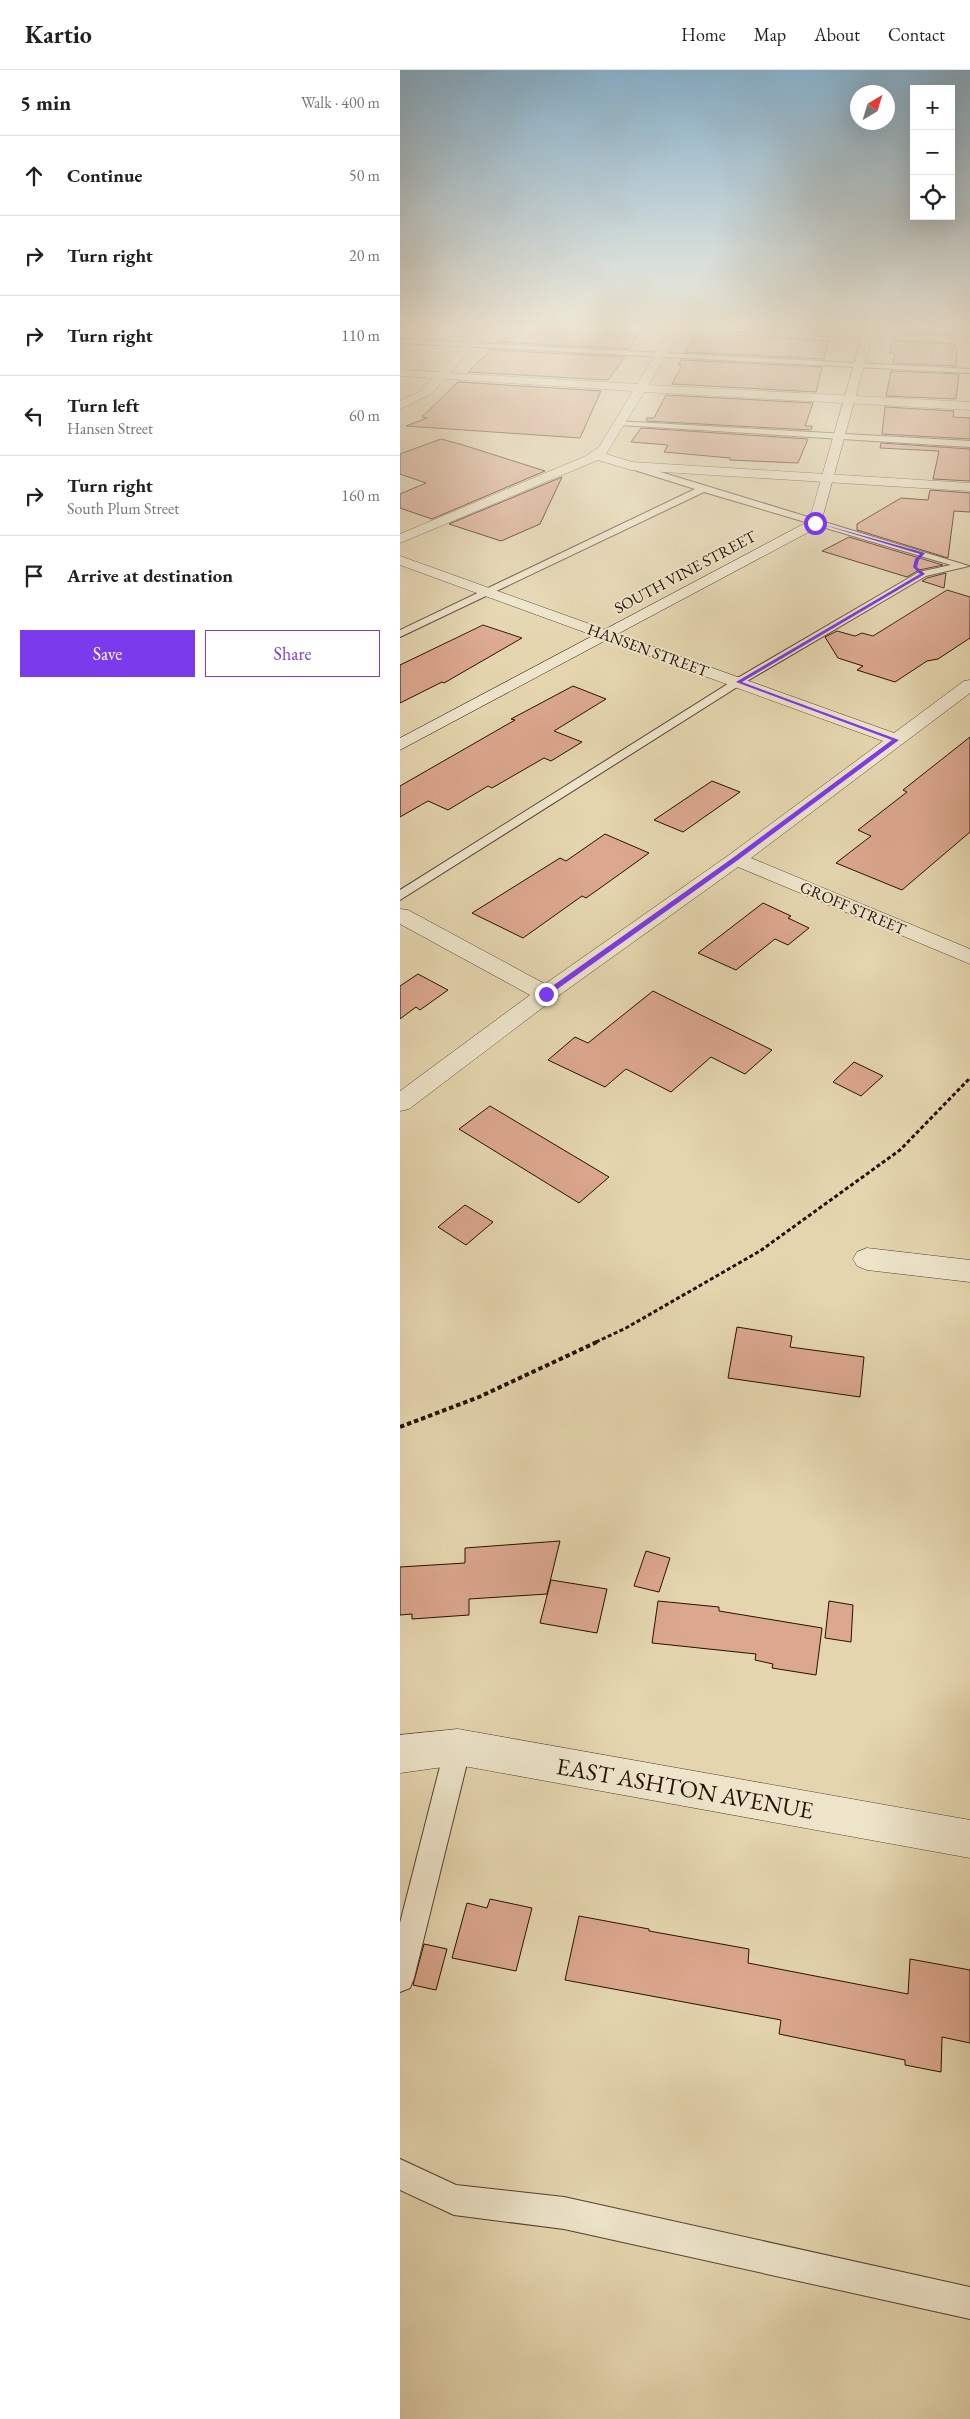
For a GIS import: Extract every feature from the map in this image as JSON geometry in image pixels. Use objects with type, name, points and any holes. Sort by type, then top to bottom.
[{"type":"street","points":[[400,539],[596,455],[604,448],[611,436]]},
{"type":"street","points":[[815,523],[839,436]]},
{"type":"street","points":[[596,455],[631,466],[970,487]]},
{"type":"street","name":"SOUTH VINE STREET","points":[[400,745],[815,523]]},
{"type":"street","name":"HANSEN STREET","points":[[400,560],[896,740]]},
{"type":"street","points":[[400,1103],[546,994],[736,859],[970,685]]},
{"type":"street","name":"GROFF STREET","points":[[736,859],[970,956]]},
{"type":"street","points":[[400,915],[546,994]]},
{"type":"street","points":[[867,1259],[970,1271]]},
{"type":"street","name":"EAST ASHTON AVENUE","points":[[400,1754],[458,1747],[970,1839]]},
{"type":"lane","points":[[833,436],[970,444]]},
{"type":"lane","points":[[631,466],[815,523],[967,566]]},
{"type":"lane","points":[[400,634],[702,489]]},
{"type":"lane","points":[[923,574],[915,567],[917,559],[924,554]]},
{"type":"lane","points":[[400,896],[738,682],[923,574],[967,566]]},
{"type":"lane","points":[[400,1978],[458,1747]]},
{"type":"lane","points":[[400,2174],[454,2200],[564,2213],[970,2303]]},
{"type":"path","points":[[400,1427],[480,1397],[626,1328],[760,1251],[900,1150],[970,1078]]},
{"type":"building","points":[[545,436],[581,436],[580,438]]},
{"type":"building","points":[[636,436],[757,436],[808,439],[798,463],[730,460],[730,458],[664,452],[668,445],[631,442]]},
{"type":"building","points":[[911,436],[970,436],[970,439]]},
{"type":"building","points":[[441,439],[545,471],[432,519],[400,508],[400,494],[426,483],[400,474],[400,454]]},
{"type":"building","points":[[881,443],[970,449],[970,481],[933,479],[939,451],[880,448]]},
{"type":"building","points":[[562,477],[540,524],[501,541],[449,524]]},
{"type":"building","points":[[930,490],[970,493],[970,512],[954,511],[948,558],[857,530],[857,524],[901,498],[928,500]]},
{"type":"building","points":[[849,537],[943,565],[919,570],[907,577],[822,551]]},
{"type":"building","points":[[946,573],[944,588],[922,581],[927,578]]},
{"type":"building","points":[[947,590],[970,597],[970,638],[938,659],[927,661],[895,682],[857,670],[863,666],[838,658],[825,637],[837,631],[855,636],[862,633],[873,636]]},
{"type":"building","points":[[483,625],[522,638],[444,683],[442,682],[400,703],[400,665]]},
{"type":"building","points":[[573,686],[606,699],[554,731],[582,742],[551,761],[544,758],[492,788],[488,786],[448,810],[428,801],[400,817],[400,786],[515,720],[511,719]]},
{"type":"building","points":[[970,737],[970,832],[902,890],[836,863],[871,836],[858,830],[907,792],[903,790]]},
{"type":"building","points":[[712,781],[740,792],[683,832],[654,820]]},
{"type":"building","points":[[605,834],[649,853],[586,898],[582,896],[523,938],[472,913],[560,858],[566,861]]},
{"type":"building","points":[[763,903],[791,916],[788,918],[809,928],[788,945],[775,939],[736,970],[698,953]]},
{"type":"building","points":[[418,974],[448,990],[420,1010],[416,1007],[400,1019],[400,986]]},
{"type":"building","points":[[653,991],[772,1050],[745,1074],[711,1057],[671,1092],[626,1069],[605,1087],[548,1060],[575,1037],[588,1043]]},
{"type":"building","points":[[854,1062],[883,1076],[861,1096],[833,1082]]},
{"type":"building","points":[[490,1106],[609,1177],[579,1203],[459,1129]]},
{"type":"building","points":[[465,1205],[493,1222],[466,1245],[438,1227]]},
{"type":"building","points":[[737,1327],[792,1336],[790,1347],[864,1357],[860,1397],[728,1378]]},
{"type":"building","points":[[560,1541],[547,1594],[469,1599],[469,1615],[412,1619],[412,1614],[400,1615],[400,1567],[465,1563],[465,1548]]},
{"type":"building","points":[[646,1551],[670,1558],[659,1592],[634,1586]]},
{"type":"building","points":[[551,1580],[607,1589],[597,1633],[540,1623]]},
{"type":"building","points":[[658,1601],[719,1607],[719,1611],[822,1628],[816,1675],[772,1668],[773,1664],[755,1660],[756,1654],[652,1643]]},
{"type":"building","points":[[829,1601],[853,1605],[851,1642],[825,1638]]},
{"type":"building","points":[[490,1899],[532,1908],[516,1971],[452,1958],[467,1903],[487,1908]]},
{"type":"building","points":[[579,1916],[749,1949],[748,1963],[908,1994],[910,1959],[970,1970],[970,2043],[942,2037],[941,2072],[905,2065],[905,2060],[779,2034],[781,2020],[565,1980]]},
{"type":"building","points":[[424,1944],[447,1949],[436,1990],[413,1985]]},
{"type":"route","points":[[546,994],[736,859],[896,740],[738,682],[923,574],[915,567],[917,559],[924,554],[815,523]]}]
